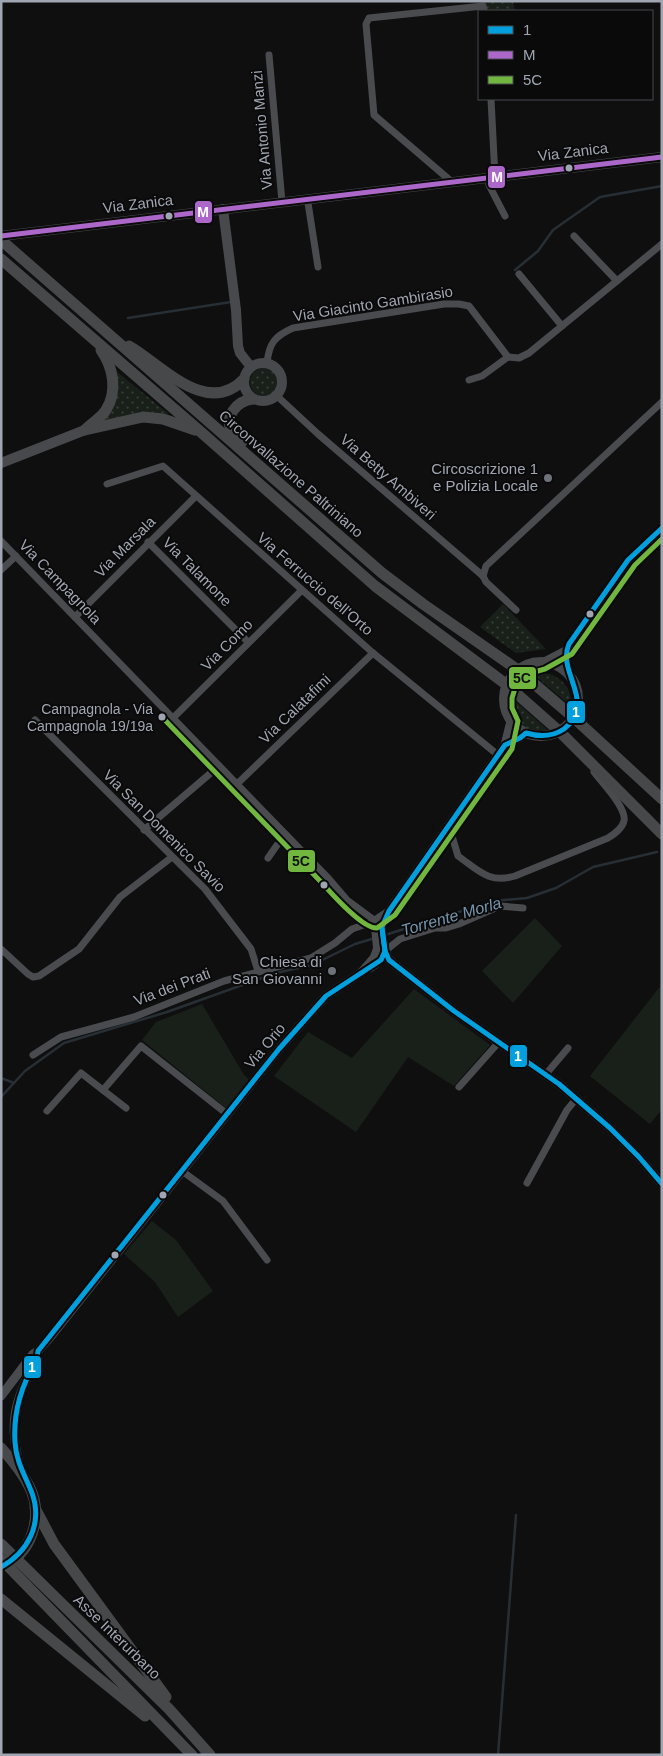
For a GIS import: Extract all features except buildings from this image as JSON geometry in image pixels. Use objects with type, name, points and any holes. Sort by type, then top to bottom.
[{"type":"highway","name":"Circonvallazione Paltriniano","points":[[1,240],[366,559],[423,604],[518,670],[573,717],[662,799]]},
{"type":"highway","name":"Circonvallazione Paltriniano","points":[[1,259],[375,586],[507,685],[559,732]]},
{"type":"highway","points":[[109,335],[142,353],[178,380],[197,391],[229,391],[244,379]]},
{"type":"highway","points":[[85,430],[106,411],[112,395],[112,373],[110,366],[94,340]]},
{"type":"highway","points":[[253,399],[240,402],[233,409],[229,421],[233,435],[361,547],[366,559]]},
{"type":"highway","points":[[85,430],[142,416],[163,419],[202,433]]},
{"type":"highway","points":[[559,732],[662,834]]},
{"type":"highway","points":[[1,1448],[23,1475],[30,1487],[36,1508],[54,1544],[159,1690],[188,1722],[190,1732]]},
{"type":"highway","points":[[1,1566],[11,1562],[26,1547],[34,1527],[36,1508]]},
{"type":"highway","name":"Asse Interurbano","points":[[1,1544],[27,1577],[192,1755]]},
{"type":"highway","name":"Asse Interurbano","points":[[1,1559],[27,1577],[169,1709],[210,1755]]},
{"type":"highway","points":[[1,1599],[137,1709],[184,1755]]},
{"type":"main road","name":"Via Zanica","points":[[1,236],[662,157]]},
{"type":"main road","points":[[223,209],[235,301],[238,346],[240,353],[251,367]]},
{"type":"main road","points":[[267,363],[272,365],[281,374],[282,386],[277,396],[265,402],[253,399],[245,390],[244,379],[251,367],[256,364],[267,363]]},
{"type":"main road","points":[[1,464],[85,430]]},
{"type":"main road","points":[[542,662],[559,667],[572,679],[578,698],[576,709],[573,717],[559,732],[545,736],[535,736],[526,733],[511,721],[504,705],[507,685],[518,670],[530,664],[542,662]]},
{"type":"street","points":[[452,182],[374,115],[366,21],[369,18],[483,6]]},
{"type":"street","name":"Via Antonio Manzi","points":[[269,55],[282,202]]},
{"type":"street","points":[[491,100],[492,177],[488,185],[506,216]]},
{"type":"street","points":[[309,199],[308,203],[318,267]]},
{"type":"street","points":[[574,236],[617,281]]},
{"type":"street","points":[[469,380],[482,376],[508,357],[519,358],[529,353],[662,244]]},
{"type":"street","points":[[519,274],[562,326]]},
{"type":"street","name":"Via Giacinto Gambirasio","points":[[267,363],[270,345],[281,333],[293,328],[444,304],[469,306],[508,357]]},
{"type":"street","name":"Via Betty Ambiveri","points":[[277,396],[318,434],[483,576],[486,582],[516,610]]},
{"type":"street","points":[[483,576],[486,566],[662,402]]},
{"type":"street","name":"Via Ferruccio dell'Orto","points":[[107,484],[163,466],[195,497],[373,654],[498,755]]},
{"type":"street","name":"Via Marsala","points":[[75,617],[195,497]]},
{"type":"street","points":[[542,662],[567,649],[628,560],[662,528]]},
{"type":"street","name":"Via Campagnola","points":[[1,541],[347,900],[379,927]]},
{"type":"street","name":"Via Talamone","points":[[148,542],[248,642]]},
{"type":"street","points":[[1,570],[16,556]]},
{"type":"street","name":"Via Como","points":[[173,718],[301,591]]},
{"type":"street","points":[[567,649],[567,663],[572,679]]},
{"type":"street","name":"Via Calatafimi","points":[[236,784],[373,654]]},
{"type":"street","name":"Via San Domenico Savio","points":[[35,720],[205,889],[251,948],[258,971]]},
{"type":"street","points":[[506,745],[511,721]]},
{"type":"street","points":[[381,960],[379,927],[389,911],[498,755],[506,745],[526,733]]},
{"type":"street","points":[[451,822],[452,836],[458,856],[484,874],[504,880],[608,838],[624,822],[622,808],[594,773],[585,757]]},
{"type":"street","points":[[144,830],[219,766]]},
{"type":"street","points":[[268,858],[277,845],[287,836]]},
{"type":"street","points":[[1,949],[28,974],[33,977],[42,975],[79,949],[120,897],[172,857]]},
{"type":"street","points":[[381,946],[435,928],[446,928],[459,924],[500,906],[523,908]]},
{"type":"street","name":"Via dei Prati","points":[[33,1055],[61,1037],[134,1017],[224,981],[311,958],[335,943],[352,929],[379,927]]},
{"type":"street","points":[[381,946],[389,960],[404,972],[454,1011],[546,1074],[576,1099],[610,1128],[639,1157],[662,1184]]},
{"type":"street","name":"Via Orio","points":[[1,1396],[278,1049],[326,996],[361,973],[374,958],[381,946]]},
{"type":"street","points":[[381,960],[404,972]]},
{"type":"street","points":[[361,973],[381,960]]},
{"type":"street","points":[[459,1087],[499,1042]]},
{"type":"street","points":[[103,1090],[141,1046],[227,1114]]},
{"type":"street","points":[[546,1074],[568,1048]]},
{"type":"street","points":[[47,1111],[81,1073],[126,1108]]},
{"type":"street","points":[[527,1183],[567,1110],[576,1099]]},
{"type":"street","points":[[182,1171],[223,1201],[267,1260]]},
{"type":"street","name":"Via Orio","points":[[23,1475],[15,1442],[15,1412],[19,1394],[37,1358],[38,1351]]},
{"type":"shaded area","points":[[484,1],[513,1],[515,10],[485,10]]},
{"type":"shaded area","points":[[264,368],[274,372],[278,382],[274,392],[264,396],[254,392],[250,382],[254,372]]},
{"type":"shaded area","points":[[116,371],[169,414],[141,412],[103,423]]},
{"type":"shaded area","points":[[503,604],[546,649],[516,653],[480,627]]},
{"type":"shaded area","points":[[537,672],[551,674],[566,686],[571,699],[571,706],[534,675]]},
{"type":"shaded area","points":[[511,699],[549,731],[534,731],[522,725],[513,714]]},
{"type":"shaded area","points":[[535,918],[562,946],[513,1003],[482,971]]},
{"type":"shaded area","points":[[662,984],[662,1109],[650,1124],[590,1076]]},
{"type":"shaded area","points":[[414,989],[490,1045],[454,1086],[408,1057],[356,1132],[274,1076],[308,1032],[352,1058]]},
{"type":"shaded area","points":[[202,1004],[244,1075],[250,1081],[227,1109],[142,1040],[156,1022]]},
{"type":"shaded area","points":[[152,1221],[176,1240],[213,1291],[178,1317],[155,1282],[124,1254]]},
{"type":"waterway","points":[[515,270],[538,251],[553,230],[600,197],[662,186]]},
{"type":"waterway","points":[[128,318],[231,302]]},
{"type":"waterway","name":"Torrente Morla","points":[[385,935],[494,901],[527,898],[556,888],[593,867],[657,852]]},
{"type":"waterway","name":"Torrente Morla","points":[[1,1097],[25,1071],[64,1043],[167,1012],[276,973],[312,965],[355,944],[375,938]]},
{"type":"waterway","name":"Torrente Morla","points":[[1,1078],[14,1083]]},
{"type":"waterway","points":[[498,1755],[516,1515]]},
{"type":"transit line","name":"M","points":[[1,236],[662,157]]},
{"type":"transit line","name":"1","points":[[1,1567],[11,1561],[26,1545],[31,1536],[36,1516],[32,1493],[17,1456],[15,1420],[20,1398],[37,1358],[38,1351],[279,1049],[326,996],[381,960],[385,951],[382,927],[389,911],[505,745],[526,733],[541,736],[555,734],[564,729],[573,719],[577,709],[577,698],[566,655],[569,644],[628,560],[662,528]]},
{"type":"transit line","name":"5C","points":[[161,716],[341,903],[364,923],[377,928],[395,915],[512,749],[518,721],[512,708],[512,698],[517,682],[527,674],[545,669],[572,654],[635,565],[662,539]]},
{"type":"transit line","name":"1","points":[[382,929],[385,951],[389,960],[454,1011],[559,1084],[610,1128],[639,1157],[662,1184]]},
{"type":"place","name":"Circoscrizione 1 e Polizia Locale","points":[[548,478]]},
{"type":"place","name":"Campagnola - Via Campagnola 19/19a","points":[[162,717]]},
{"type":"place","name":"Chiesa di San Giovanni","points":[[332,971]]}]
